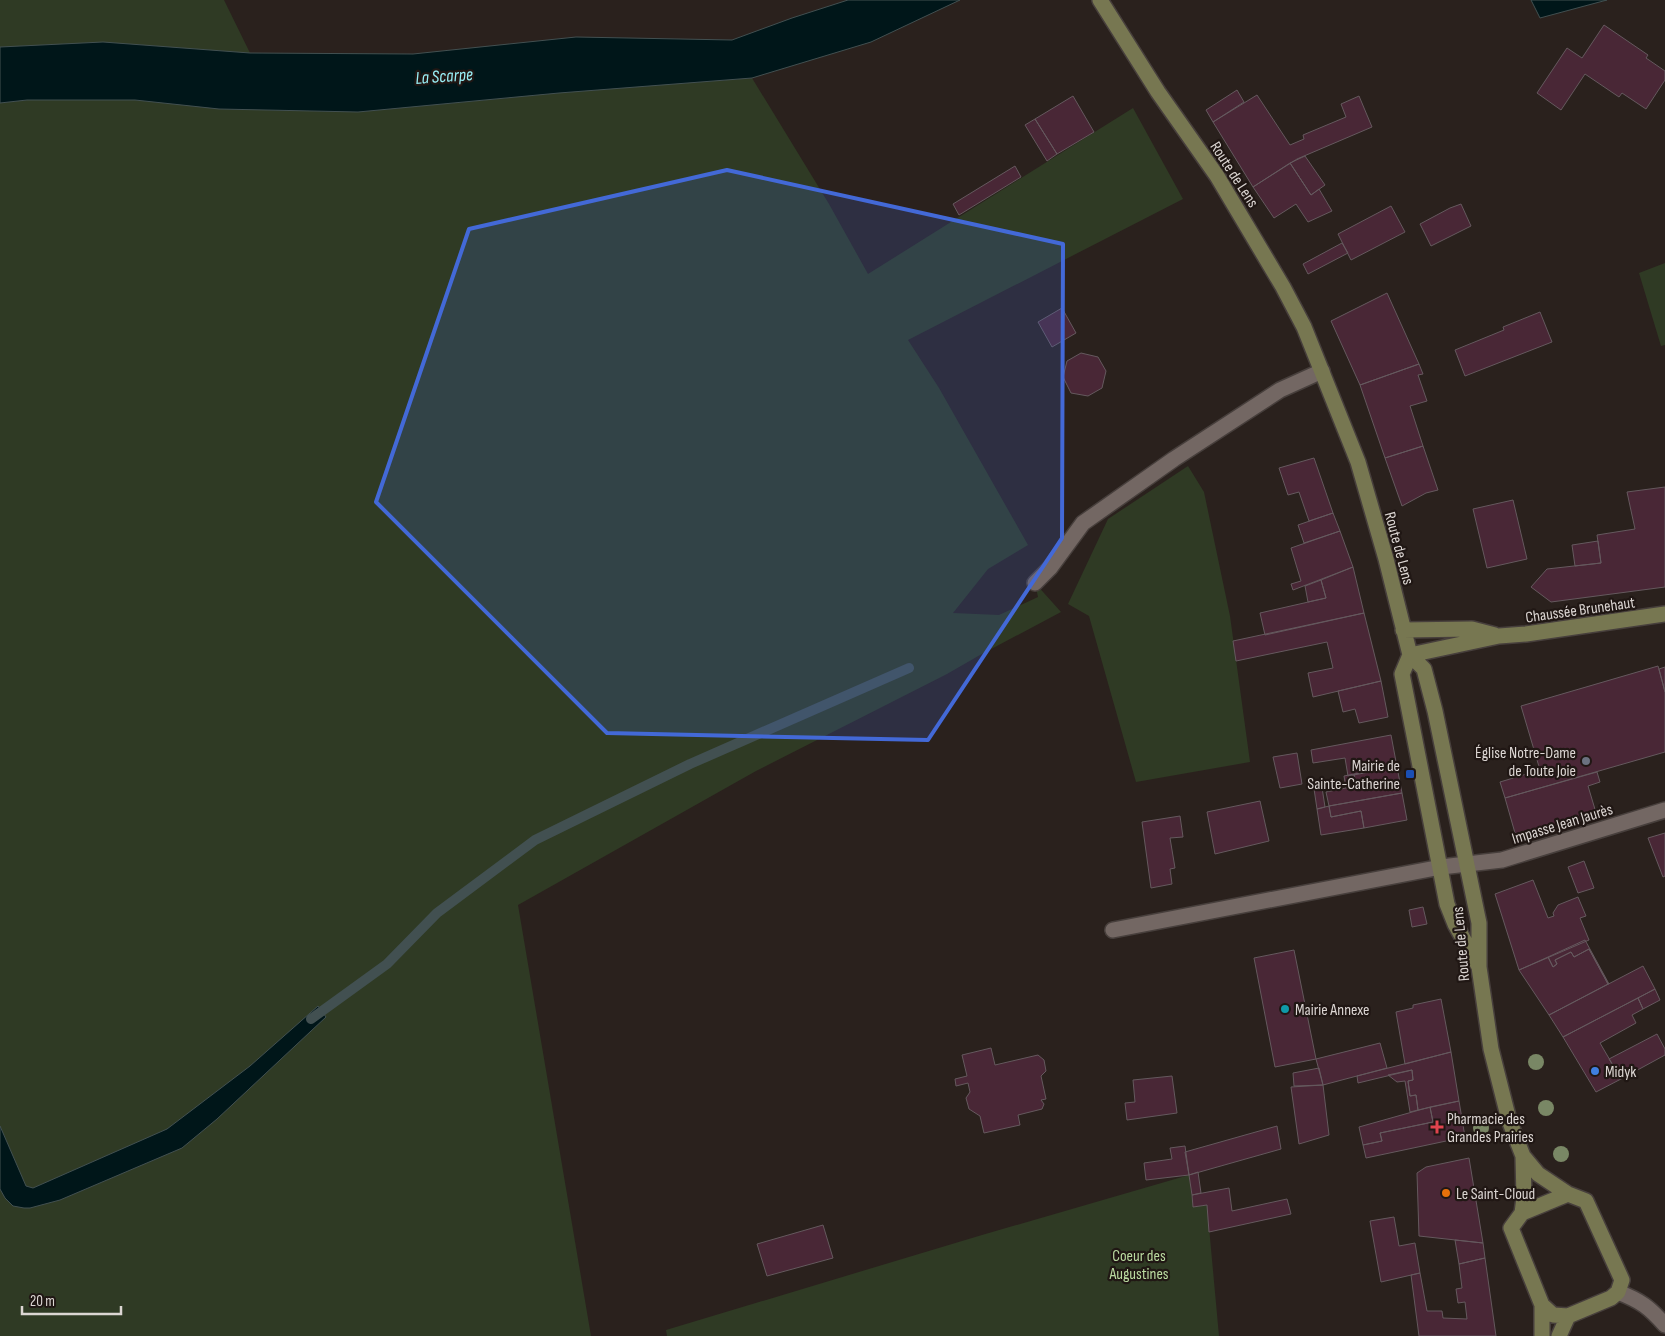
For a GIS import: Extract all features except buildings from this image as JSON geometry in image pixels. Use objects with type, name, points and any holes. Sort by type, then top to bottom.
[{"type":"main road","name":"Route de Lens","points":[[1100,0],[1158,92],[1217,176],[1284,287],[1304,327],[1358,462],[1386,559],[1410,655],[1424,669],[1439,728],[1479,923],[1479,967],[1491,1049],[1509,1120],[1523,1156],[1538,1174],[1568,1194]]},
{"type":"main road","name":"Chaussée Brunehaut","points":[[1410,655],[1499,636],[1526,634],[1665,614]]},
{"type":"main road","name":"Chaussée Brunehaut","points":[[1403,630],[1472,629],[1499,636]]},
{"type":"main road","points":[[1410,655],[1402,674],[1447,904],[1455,924],[1479,967]]},
{"type":"main road","name":"Route de Lens","points":[[1522,1213],[1524,1198],[1523,1156]]},
{"type":"main road","points":[[1542,1305],[1553,1315],[1568,1316],[1611,1298],[1618,1292],[1622,1280],[1586,1201],[1568,1194],[1522,1213],[1511,1228],[1542,1305],[1542,1336]]},
{"type":"main road","points":[[1559,1336],[1568,1316]]},
{"type":"street","points":[[1035,583],[1050,568],[1083,523],[1174,459],[1280,390],[1322,371]]},
{"type":"street","name":"Impasse Jean Jaurès","points":[[1113,930],[1441,867],[1502,860],[1665,810]]},
{"type":"street","points":[[1618,1292],[1632,1297],[1651,1309],[1665,1325]]},
{"type":"highlighted area","points":[[727,170],[1063,244],[1062,538],[928,740],[607,733],[376,502],[469,229]]},
{"type":"green space","points":[[0,0],[224,0],[250,53],[413,54],[555,68],[674,84],[752,78],[829,204],[868,274],[1133,108],[1183,199],[908,340],[939,388],[1028,545],[988,569],[953,613],[999,615],[1038,597],[1035,583],[1061,612],[947,674],[756,771],[518,905],[591,1336],[0,1336]]},
{"type":"green space","points":[[1665,263],[1665,345],[1661,346],[1639,273]]},
{"type":"green space","points":[[1188,466],[1204,492],[1230,616],[1250,762],[1136,782],[1089,616],[1068,604],[1108,519]]},
{"type":"green space","name":"Coeur des Augustines","points":[[1189,1175],[1193,1207],[1207,1205],[1219,1336],[667,1336],[666,1330]]},
{"type":"water","name":"La Scarpe","points":[[848,0],[960,0],[871,42],[752,78],[559,93],[358,112],[219,109],[135,100],[27,100],[0,103],[0,47],[103,42],[250,53],[413,54],[576,37],[732,40]]},
{"type":"water","points":[[1531,0],[1607,0],[1540,18]]},
{"type":"water","points":[[318,1006],[326,1017],[217,1119],[182,1148],[60,1200],[24,1208],[13,1206],[5,1198],[0,1189],[0,1126],[26,1186],[33,1188],[167,1129],[250,1066]]},
{"type":"waterway","points":[[311,1019],[387,964],[437,913],[535,840],[690,764],[909,668]]},
{"type":"place","name":"Église Notre-Dame de Toute Joie","points":[[1586,761]]},
{"type":"place","name":"Mairie de Sainte-Catherine","points":[[1410,774]]},
{"type":"place","name":"Mairie Annexe","points":[[1285,1009]]},
{"type":"place","name":"Midyk","points":[[1595,1071]]},
{"type":"place","name":"Pharmacie des Grandes Prairies","points":[[1437,1127]]},
{"type":"place","name":"Le Saint-Cloud","points":[[1446,1193]]}]
